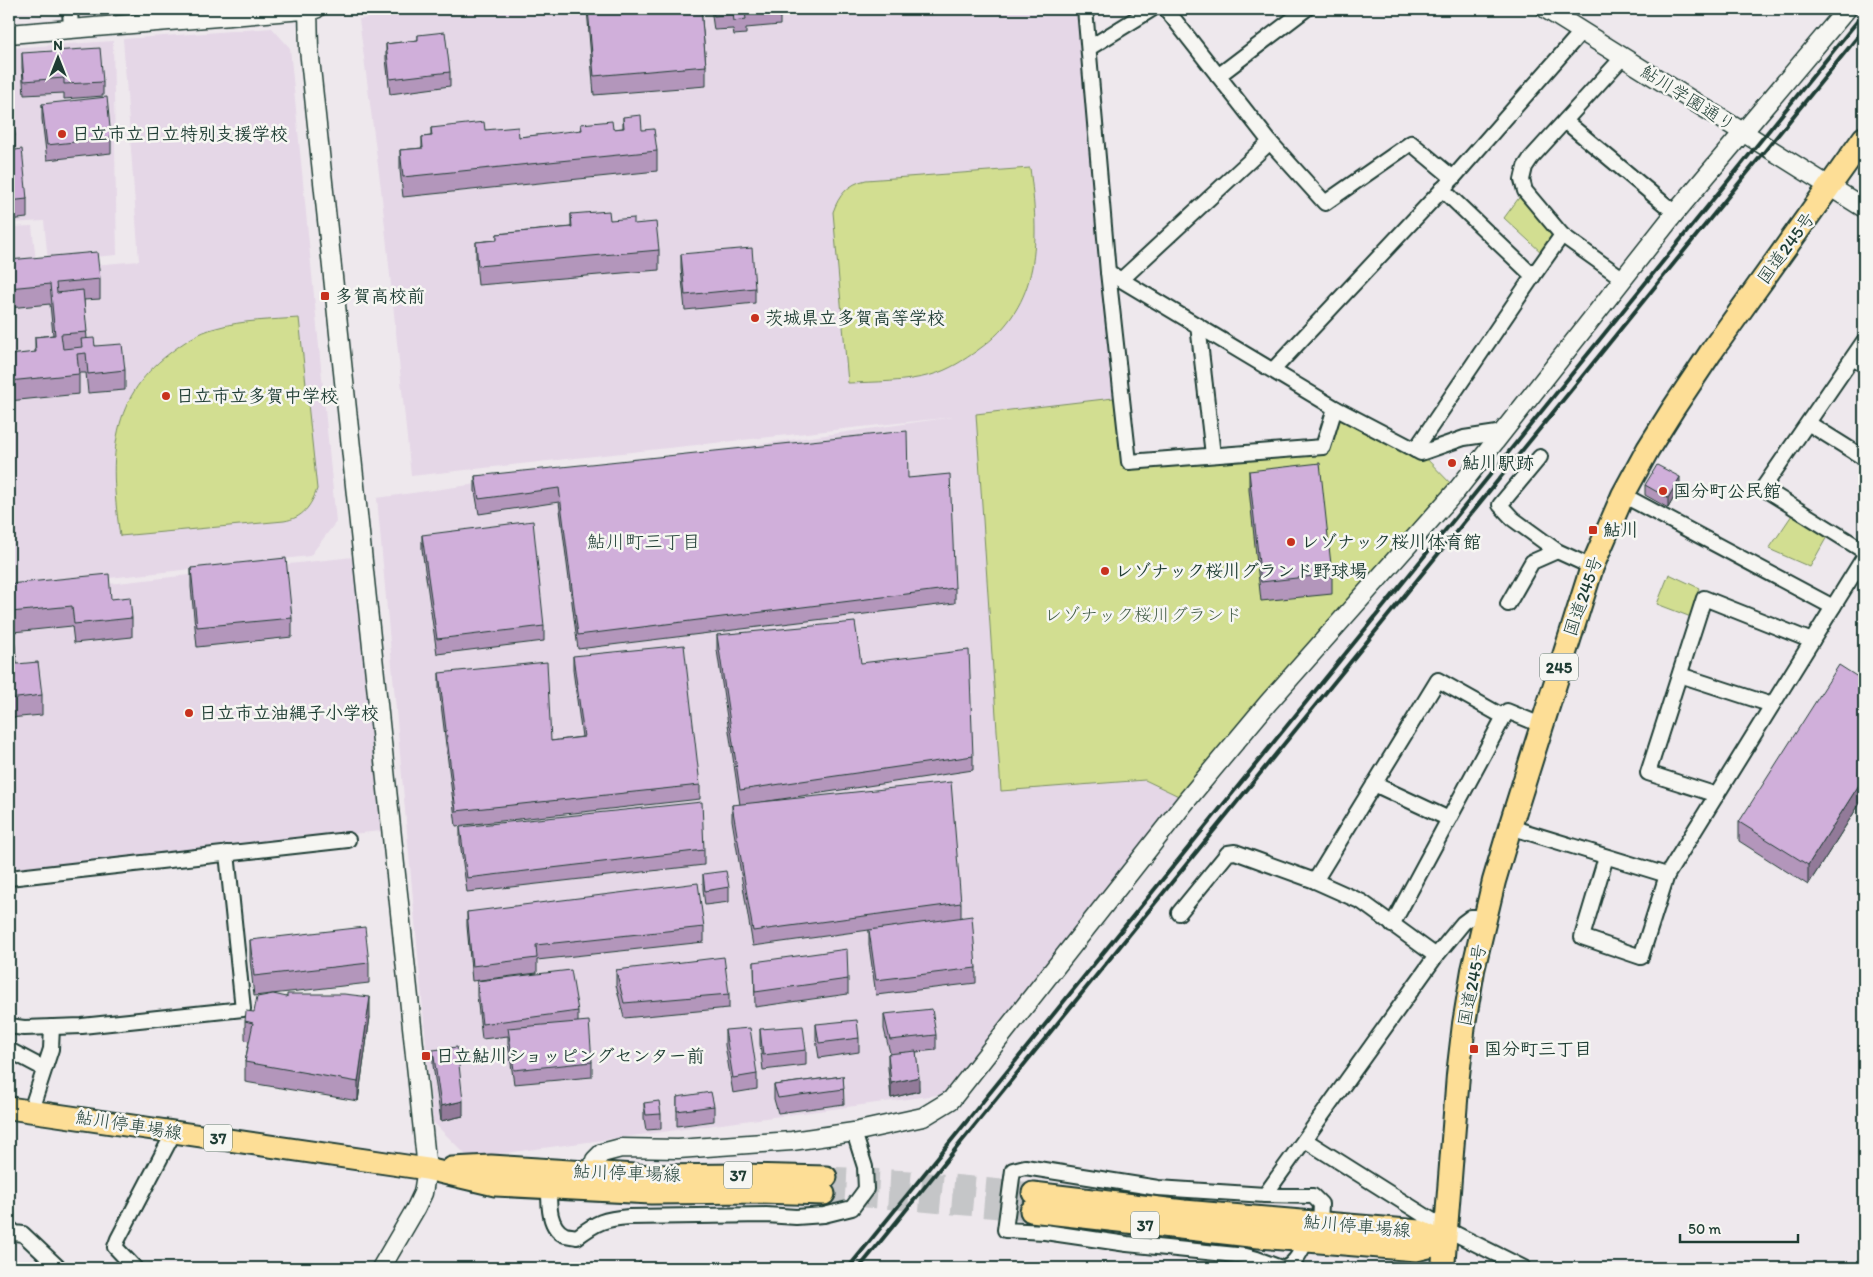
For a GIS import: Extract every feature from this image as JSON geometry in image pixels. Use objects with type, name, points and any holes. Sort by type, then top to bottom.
[{"type":"highway","name":"国道245号","points":[[1443,1268],[1464,1024],[1485,917],[1541,725],[1592,567],[1623,495],[1653,441],[1706,360],[1864,138]]},
{"type":"main road","name":"鮎川停車場線","points":[[15,1110],[427,1169],[495,1185],[651,1193],[760,1192],[825,1185],[742,1175],[650,1176],[491,1166],[427,1169]]},
{"type":"main road","name":"鮎川停車場線","points":[[1032,1202],[1184,1211],[1419,1231],[1445,1236],[1416,1250],[1306,1241],[1149,1226],[1032,1202]]},
{"type":"street","points":[[70,9],[71,29]]},
{"type":"street","points":[[9,34],[310,9],[309,49],[427,1169],[423,1193],[381,1268]]},
{"type":"street","points":[[1085,9],[1108,272],[1130,462],[1323,447],[1335,408]]},
{"type":"street","points":[[1089,48],[1152,9]]},
{"type":"street","points":[[1166,9],[1270,142],[1325,203],[1411,143],[1453,178]]},
{"type":"street","points":[[1218,76],[1306,9]]},
{"type":"street","name":"鮎川学園通り","points":[[1546,9],[1864,208]]},
{"type":"street","points":[[592,1172],[595,1160],[602,1153],[621,1148],[678,1149],[792,1141],[854,1132],[923,1117],[952,1100],[1187,800],[1268,704],[1457,490],[1675,212],[1847,9]]},
{"type":"street","points":[[1273,370],[1453,178],[1582,32]]},
{"type":"street","points":[[1622,278],[1562,235],[1525,191],[1522,180],[1525,167],[1531,158],[1623,57]]},
{"type":"street","points":[[1565,121],[1675,212]]},
{"type":"street","points":[[1122,280],[1270,142]]},
{"type":"street","points":[[1442,189],[1534,276]]},
{"type":"street","points":[[1415,450],[1562,235]]},
{"type":"street","points":[[1108,272],[1335,408],[1421,453],[1464,438],[1504,432]]},
{"type":"street","points":[[1198,325],[1213,455]]},
{"type":"street","points":[[1864,341],[1859,361],[1808,423],[1763,488],[1864,551]]},
{"type":"street","points":[[1808,423],[1864,458]]},
{"type":"street","points":[[1540,457],[1500,505],[1513,519],[1556,551],[1592,567]]},
{"type":"street","points":[[1623,495],[1833,608]]},
{"type":"street","points":[[1508,604],[1532,562],[1556,551]]},
{"type":"street","points":[[1606,857],[1582,937],[1641,957],[1667,875],[1864,557]]},
{"type":"street","points":[[1717,794],[1648,773],[1704,598],[1812,641]]},
{"type":"street","points":[[1680,675],[1772,705]]},
{"type":"street","points":[[1315,881],[1438,680],[1504,717]]},
{"type":"street","points":[[1392,925],[1507,711],[1541,725]]},
{"type":"street","points":[[1374,784],[1449,820]]},
{"type":"street","points":[[1510,827],[1667,875]]},
{"type":"street","points":[[9,878],[348,840]]},
{"type":"street","points":[[1179,913],[1228,853],[1236,852],[1315,881],[1362,902],[1436,956]]},
{"type":"street","points":[[9,1026],[24,1028],[82,1026],[243,1009],[227,853]]},
{"type":"street","points":[[1266,1195],[1436,956],[1463,923],[1471,917],[1485,917]]},
{"type":"street","points":[[15,1110],[43,1068],[50,1050],[52,1027]]},
{"type":"street","points":[[9,1050],[43,1068]]},
{"type":"street","points":[[135,1268],[115,1247],[174,1132]]},
{"type":"street","points":[[549,1188],[549,1212],[555,1226],[564,1235],[577,1237],[607,1219],[629,1217],[766,1215],[796,1217],[824,1215],[852,1208],[866,1189],[865,1167],[854,1132]]},
{"type":"street","points":[[1305,1140],[1445,1236],[1524,1268]]},
{"type":"street","points":[[1281,1268],[1246,1256],[1127,1244],[1045,1232],[1005,1230],[1013,1170],[1025,1167],[1158,1188],[1313,1196],[1321,1204],[1320,1223]]},
{"type":"street","points":[[9,1228],[16,1233],[23,1234],[59,1268]]},
{"type":"street","points":[[1285,1268],[1290,1266],[1306,1241]]},
{"type":"shaded area","points":[[443,9],[1084,9],[1122,397],[1001,790],[1145,780],[1187,800],[951,1093],[469,1158],[433,1122],[377,498],[953,417],[411,476],[381,189],[359,19]]},
{"type":"shaded area","name":"日立市立多賀中学校","points":[[272,28],[290,48],[336,522],[310,556],[9,589],[9,227],[32,226],[37,270],[139,261],[123,39]]},
{"type":"shaded area","name":"日立市立日立特別支援学校","points":[[113,41],[117,255],[48,261],[44,221],[9,223],[9,48]]},
{"type":"shaded area","name":"日立市立油縄子小学校","points":[[353,557],[381,831],[9,869],[9,595]]},
{"type":"green space","points":[[1030,168],[1035,220],[1032,268],[1025,291],[1015,312],[999,332],[978,350],[950,368],[938,373],[901,380],[848,383],[833,212],[841,195],[854,184],[866,180]]},
{"type":"green space","points":[[1521,195],[1554,238],[1542,253],[1504,218]]},
{"type":"green space","points":[[299,318],[317,489],[309,506],[296,517],[284,521],[120,536],[115,484],[117,436],[123,413],[134,392],[149,372],[181,345],[210,330],[226,325],[247,322]]},
{"type":"green space","name":"レゾナック桜川グランド","points":[[1122,397],[1129,461],[1323,447],[1335,408],[1421,453],[1457,490],[1187,800],[1145,780],[1001,791],[976,414]]},
{"type":"green space","points":[[1794,512],[1829,533],[1810,567],[1769,549]]},
{"type":"green space","points":[[1669,574],[1699,588],[1691,617],[1657,604]]},
{"type":"building","points":[[588,9],[701,9],[706,66],[594,76]]},
{"type":"building","points":[[713,9],[780,10],[745,13],[746,19],[734,21],[733,14],[714,16]]},
{"type":"building","points":[[445,32],[450,72],[390,79],[386,44],[418,40],[418,35]]},
{"type":"building","points":[[100,48],[103,82],[64,84],[64,78],[24,81],[22,53]]},
{"type":"building","points":[[9,82],[15,136],[9,137]]},
{"type":"building","points":[[107,97],[111,138],[47,145],[42,104]]},
{"type":"building","points":[[641,115],[642,130],[654,129],[657,151],[403,177],[400,150],[423,148],[422,137],[432,136],[431,128],[484,122],[485,130],[518,127],[519,137],[582,130],[581,124],[612,121],[613,129],[624,128],[623,117]]},
{"type":"building","points":[[22,149],[27,199],[9,201],[9,151]]},
{"type":"building","points":[[609,211],[610,220],[634,218],[634,224],[656,222],[659,250],[478,266],[476,242],[497,240],[497,234],[572,227],[571,214]]},
{"type":"building","points":[[752,248],[755,288],[685,295],[681,254]]},
{"type":"building","points":[[97,252],[100,279],[56,283],[57,293],[83,290],[87,332],[61,334],[63,349],[82,347],[81,339],[94,338],[95,346],[122,344],[125,370],[88,374],[86,353],[77,354],[79,374],[9,381],[9,355],[36,352],[35,337],[55,335],[50,284],[9,288],[9,260]]},
{"type":"building","points":[[907,431],[908,478],[950,474],[955,588],[578,635],[559,488],[479,499],[475,476]]},
{"type":"building","name":"レゾナック桜川体育館","points":[[1320,463],[1332,574],[1261,582],[1249,471]]},
{"type":"building","points":[[1657,465],[1680,477],[1668,498],[1645,485]]},
{"type":"building","points":[[533,521],[544,626],[437,639],[422,535]]},
{"type":"building","points":[[286,558],[292,618],[197,627],[191,568]]},
{"type":"building","points":[[109,574],[111,599],[130,597],[132,618],[74,624],[72,606],[11,612],[17,664],[38,662],[42,695],[9,699],[9,584]]},
{"type":"building","points":[[855,622],[861,663],[969,650],[973,756],[740,790],[717,635]]},
{"type":"building","points":[[684,645],[700,785],[456,811],[439,673],[547,662],[551,741],[584,737],[573,656]]},
{"type":"building","points":[[1839,665],[1864,681],[1864,777],[1808,865],[1739,822]]},
{"type":"building","points":[[951,782],[961,903],[753,931],[732,805]]},
{"type":"building","points":[[702,802],[704,850],[467,878],[460,827]]},
{"type":"building","points":[[726,871],[729,887],[705,891],[703,874]]},
{"type":"building","points":[[698,883],[704,927],[536,945],[537,958],[472,966],[467,912]]},
{"type":"building","points":[[972,916],[976,968],[876,980],[869,930]]},
{"type":"building","points":[[365,927],[369,963],[254,976],[250,940]]},
{"type":"building","points":[[847,949],[848,979],[755,992],[754,962]]},
{"type":"building","points":[[724,957],[729,994],[624,1003],[616,970]]},
{"type":"building","points":[[571,970],[578,1011],[482,1024],[477,981]]},
{"type":"building","points":[[273,994],[287,997],[287,994],[344,994],[370,997],[358,1082],[245,1062],[253,1023],[245,1021],[246,1011],[254,1012],[257,997]]},
{"type":"building","points":[[932,1009],[936,1035],[890,1040],[884,1014]]},
{"type":"building","points":[[857,1020],[859,1038],[819,1043],[816,1024]]},
{"type":"building","points":[[589,1021],[592,1062],[514,1070],[508,1028]]},
{"type":"building","points":[[803,1026],[806,1050],[763,1055],[760,1029]]},
{"type":"building","points":[[750,1028],[757,1074],[733,1078],[725,1030]]},
{"type":"building","points":[[457,1047],[463,1101],[441,1106],[433,1050]]},
{"type":"building","points":[[916,1051],[919,1077],[891,1083],[888,1054]]},
{"type":"building","points":[[843,1076],[844,1089],[778,1098],[774,1085]]},
{"type":"building","points":[[711,1092],[714,1106],[677,1111],[677,1097]]},
{"type":"building","points":[[659,1101],[661,1114],[646,1115],[644,1103]]},
{"type":"building","points":[[640,1261],[649,1268],[634,1268]]},
{"type":"tunnel","points":[[826,1177],[910,1181],[1033,1193]]},
{"type":"tunnel","points":[[824,1194],[1031,1211]]},
{"type":"railway","points":[[848,1268],[1864,13]]},
{"type":"railway","points":[[859,1268],[1864,29]]},
{"type":"place","name":"日立市立日立特別支援学校","points":[[62,134]]},
{"type":"place","name":"多賀高校前","points":[[325,296]]},
{"type":"place","name":"茨城県立多賀高等学校","points":[[755,318]]},
{"type":"place","name":"日立市立多賀中学校","points":[[166,396]]},
{"type":"place","name":"鮎川駅跡","points":[[1452,463]]},
{"type":"place","name":"国分町公民館","points":[[1663,491]]},
{"type":"place","name":"鮎川","points":[[1593,530]]},
{"type":"place","name":"レゾナック桜川体育館","points":[[1291,542]]},
{"type":"place","name":"レゾナック桜川グランド野球場","points":[[1105,571]]},
{"type":"place","name":"日立市立油縄子小学校","points":[[189,713]]},
{"type":"place","name":"国分町三丁目","points":[[1474,1049]]},
{"type":"place","name":"日立鮎川ショッピングセンター前","points":[[426,1056]]},
{"type":"district","name":"鮎川町三丁目","points":[[644,541]]}]
